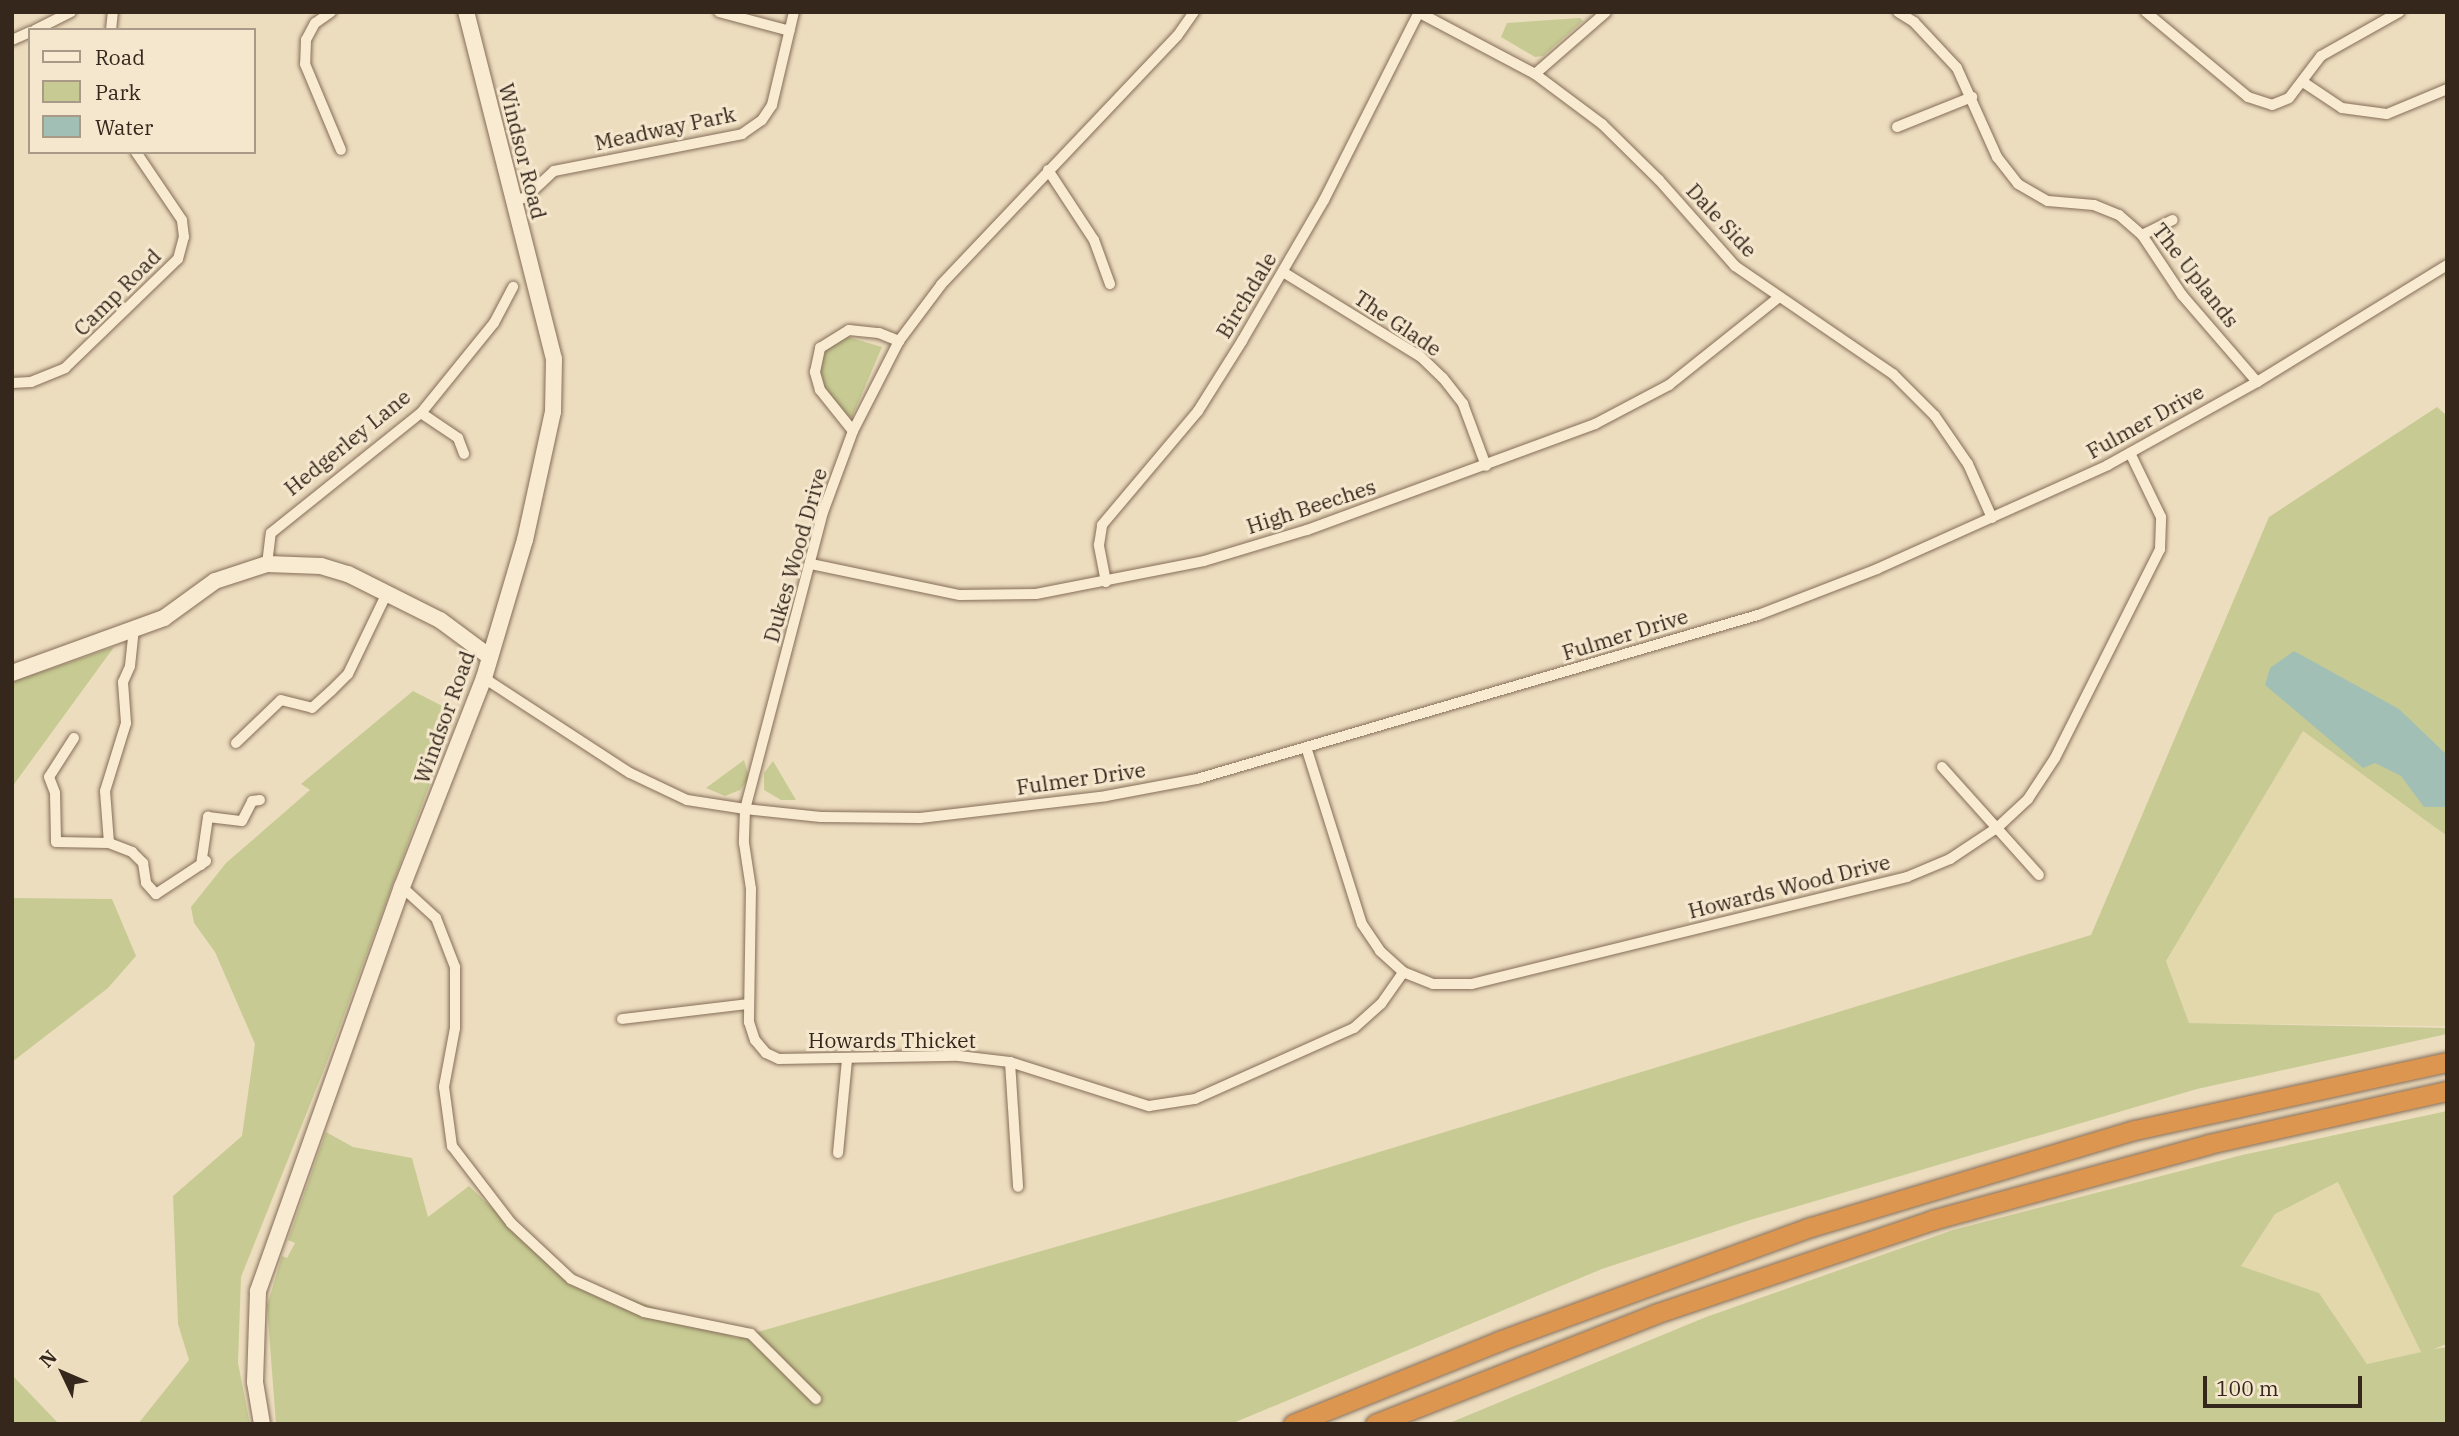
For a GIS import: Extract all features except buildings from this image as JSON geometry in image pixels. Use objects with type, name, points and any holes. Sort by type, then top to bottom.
[{"type":"highway","points":[[1293,1424],[1525,1331],[1811,1227],[2135,1130],[2447,1062]]},
{"type":"highway","points":[[1375,1424],[1655,1314],[1933,1220],[2197,1147],[2447,1091]]},
{"type":"main road","name":"Windsor Road","points":[[262,1424],[255,1382],[258,1291],[402,887],[484,678],[525,540],[553,412],[554,359],[466,12]]},
{"type":"main road","points":[[12,673],[164,618],[215,581],[267,564],[321,566],[387,593],[440,620],[490,657]]},
{"type":"street","points":[[39,28],[71,12]]},
{"type":"street","points":[[719,12],[790,31]]},
{"type":"street","name":"Meadway Park","points":[[514,201],[526,197],[554,170],[742,134],[762,120],[772,105],[794,12]]},
{"type":"street","name":"Dukes Wood Drive","points":[[745,809],[823,513],[853,431],[898,341],[957,267],[1194,12]]},
{"type":"street","name":"Dale Side","points":[[1418,12],[1535,74],[1602,124],[1659,180],[1735,266],[1778,298],[1893,374],[1935,416],[1968,464],[1992,518]]},
{"type":"street","name":"Birchdale","points":[[1106,582],[1099,545],[1102,526],[1198,411],[1283,272],[1418,12]]},
{"type":"street","points":[[1535,74],[1606,12]]},
{"type":"street","name":"The Uplands","points":[[1898,12],[1914,22],[1957,68],[1997,157],[2018,184],[2048,201],[2107,210],[2142,235],[2182,295],[2258,382]]},
{"type":"street","points":[[2146,12],[2248,97],[2272,105],[2289,99],[2321,56],[2399,12]]},
{"type":"street","points":[[323,14],[306,40],[305,64],[341,150]]},
{"type":"street","points":[[12,40],[28,33]]},
{"type":"street","points":[[2303,82],[2342,108],[2387,114],[2447,89]]},
{"type":"street","points":[[1897,127],[1972,97]]},
{"type":"street","name":"Camp Road","points":[[12,383],[31,382],[65,368],[178,259],[184,237],[182,220],[137,154]]},
{"type":"street","points":[[1048,170],[1094,240],[1110,284]]},
{"type":"street","points":[[2142,235],[2173,220]]},
{"type":"street","name":"Fulmer Drive","points":[[745,809],[821,817],[920,818],[1106,796],[1197,779],[1307,750],[1758,615],[1877,569],[2130,453],[2258,382],[2447,265]]},
{"type":"street","name":"The Glade","points":[[1283,272],[1420,357],[1443,377],[1463,404],[1486,466]]},
{"type":"street","name":"Hedgerley Lane","points":[[267,564],[266,543],[282,522],[421,413],[494,323],[513,287]]},
{"type":"street","name":"High Beeches","points":[[811,564],[960,595],[1036,594],[1204,561],[1307,530],[1595,424],[1669,385],[1778,298]]},
{"type":"street","points":[[853,431],[820,390],[815,372],[820,348],[849,330],[879,333],[898,341]]},
{"type":"street","points":[[421,413],[458,438],[464,454]]},
{"type":"street","name":"Howards Wood Drive","points":[[1307,750],[1362,924],[1380,951],[1403,972],[1433,984],[1472,984],[1907,877],[1950,859],[1998,827],[2028,799],[2055,758],[2160,550],[2161,517],[2130,453]]},
{"type":"street","points":[[236,743],[281,700],[312,708],[331,691],[348,674],[387,593]]},
{"type":"street","points":[[109,843],[105,791],[122,747],[126,723],[123,682],[131,666],[134,630]]},
{"type":"street","points":[[484,678],[630,773],[687,800],[745,809]]},
{"type":"street","points":[[74,738],[49,777],[55,793],[56,842],[109,843],[132,852],[143,863],[146,883],[156,894],[204,863],[208,817],[242,821],[252,801],[260,800]]},
{"type":"street","points":[[1942,767],[2039,875]]},
{"type":"street","name":"Howards Thicket","points":[[745,809],[744,843],[751,888],[748,1004],[755,1040],[766,1053],[779,1059],[959,1056],[1010,1062],[1149,1106],[1195,1099],[1354,1028],[1381,1003],[1403,972]]},
{"type":"street","points":[[402,887],[436,918],[455,967],[455,1028],[444,1087],[452,1146],[511,1223],[571,1279],[644,1312],[751,1334],[816,1399]]},
{"type":"street","points":[[622,1019],[748,1004]]},
{"type":"street","points":[[838,1153],[847,1059]]},
{"type":"street","points":[[1010,1062],[1018,1187]]},
{"type":"shaded area","points":[[2303,731],[2447,836],[2447,1026],[2189,1023],[2166,961]]},
{"type":"shaded area","points":[[2339,1182],[2421,1352],[2367,1364],[2319,1293],[2241,1266],[2275,1214]]},
{"type":"green space","points":[[1580,18],[1583,21],[1543,56],[1535,57],[1501,37],[1507,23]]},
{"type":"green space","points":[[841,335],[882,347],[852,417],[839,415],[819,381],[819,363],[826,348]]},
{"type":"green space","points":[[2437,407],[2447,416],[2447,836],[2303,731],[2166,961],[2189,1023],[2447,1028],[2447,1034],[2197,1089],[1747,1221],[1602,1269],[1231,1424],[276,1424],[267,1306],[282,1256],[287,1258],[295,1243],[288,1240],[326,1132],[353,1147],[412,1158],[428,1217],[469,1186],[558,1272],[737,1338],[1251,1191],[2091,935],[2269,517]]},
{"type":"green space","points":[[114,647],[12,787],[12,682]]},
{"type":"green space","points":[[413,691],[456,713],[323,1072],[241,1277],[238,1363],[250,1424],[138,1424],[189,1360],[178,1324],[173,1196],[242,1136],[255,1044],[215,952],[194,923],[191,907],[226,863],[310,790],[301,784]]},
{"type":"green space","points":[[744,760],[749,778],[740,790],[725,796],[706,788]]},
{"type":"green space","points":[[773,761],[796,800],[781,800],[764,790],[764,773]]},
{"type":"green space","points":[[12,898],[112,899],[136,956],[108,988],[12,1062]]},
{"type":"green space","points":[[2447,1111],[2447,1344],[2434,1349],[2447,1347],[2447,1424],[1447,1424],[1706,1317],[1953,1230],[2242,1155]],"holes":[[[2338,1182],[2421,1352],[2367,1364],[2319,1293],[2241,1266],[2275,1214]]]},
{"type":"green space","points":[[12,1375],[59,1424],[12,1424]]},
{"type":"water","points":[[2294,651],[2399,709],[2447,755],[2447,807],[2424,807],[2401,776],[2375,763],[2363,768],[2265,685],[2270,668]]}]
